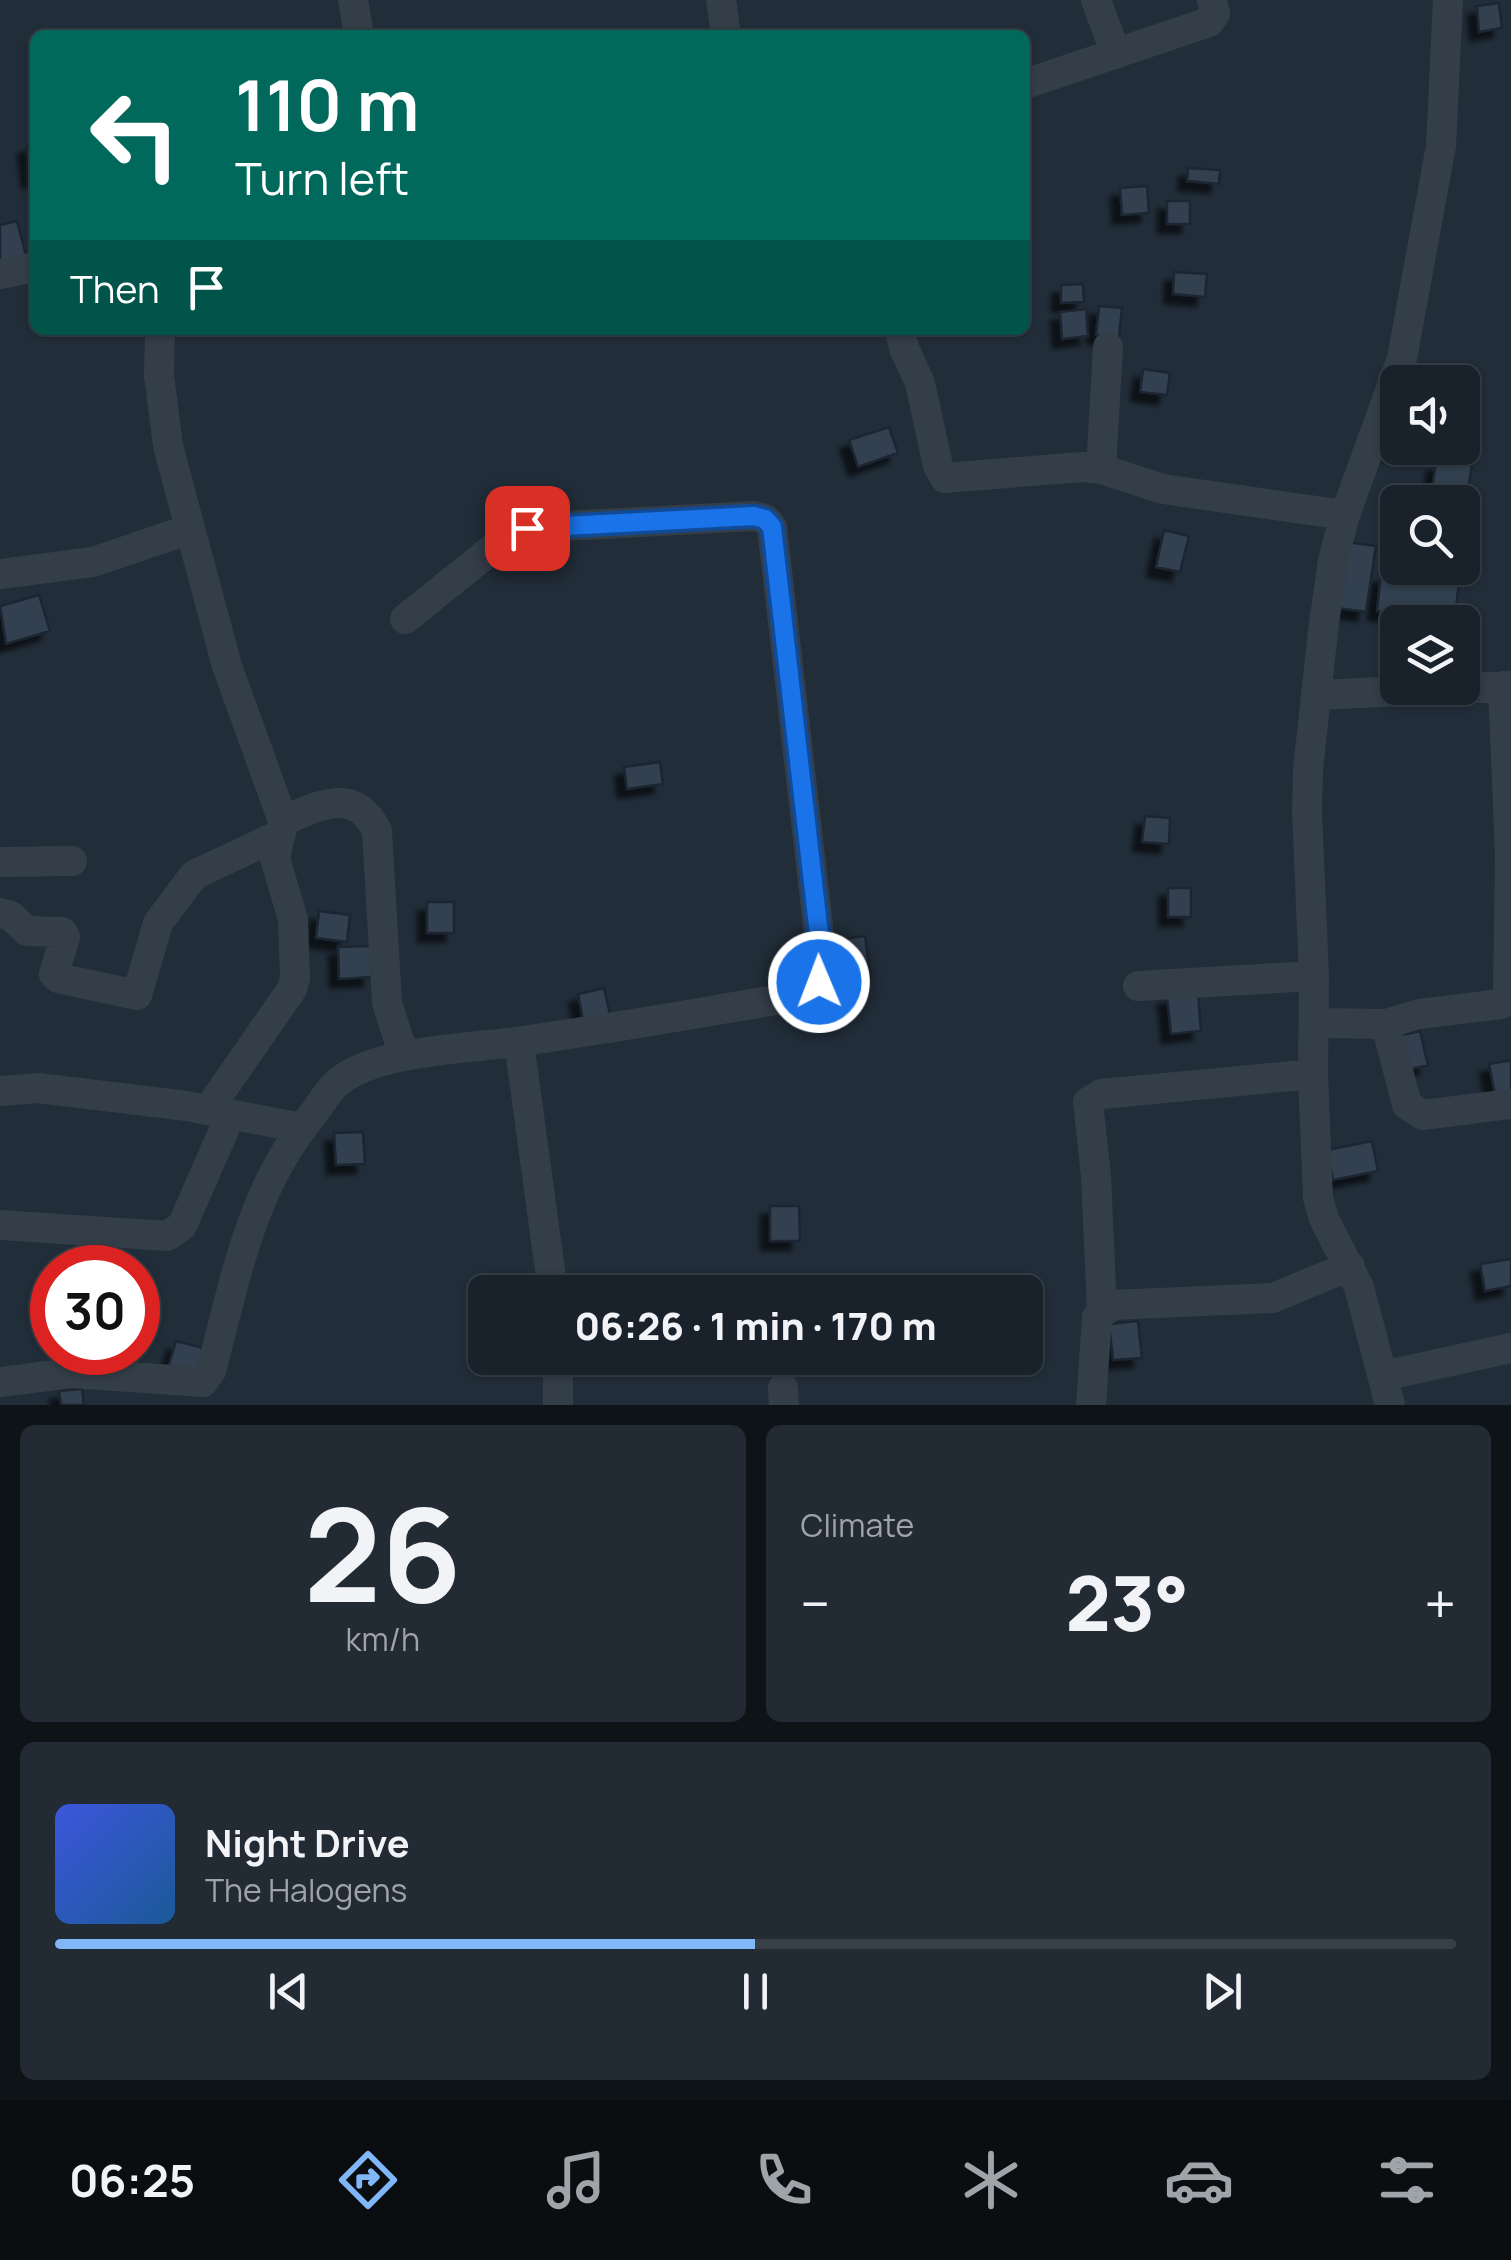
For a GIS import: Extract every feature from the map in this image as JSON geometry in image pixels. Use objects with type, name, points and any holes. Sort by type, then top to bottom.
[{"type":"street","points":[[353,0],[358,30]]},
{"type":"street","points":[[721,0],[725,30]]},
{"type":"street","points":[[1096,0],[1116,54]]},
{"type":"street","points":[[1030,82],[1209,22],[1215,14],[1212,0]]},
{"type":"street","points":[[1448,0],[1441,146],[1402,358],[1345,515],[1333,560],[1308,784],[1318,1198],[1370,1321],[1387,1391],[1511,1348]]},
{"type":"street","points":[[0,274],[30,268]]},
{"type":"street","points":[[0,1225],[174,1234],[182,1226],[219,1112],[295,978],[293,919],[275,858],[282,827],[227,666],[161,412],[160,335]]},
{"type":"street","points":[[901,335],[920,383],[938,466],[945,478],[1063,466],[1101,470],[1162,489],[1345,515]]},
{"type":"street","points":[[1101,470],[1108,347]]},
{"type":"street","points":[[0,1382],[71,1373],[203,1382],[211,1371],[255,1208],[302,1128],[339,1082],[404,1056],[520,1042],[800,996],[812,992],[819,982],[823,969],[772,527],[765,519],[754,516],[527,528],[506,538],[405,619]]},
{"type":"street","points":[[0,574],[93,562],[190,528]]},
{"type":"street","points":[[1314,1023],[1386,1024],[1419,1014],[1500,1004],[1508,995],[1510,855],[1507,686],[1318,695]]},
{"type":"street","points":[[0,914],[10,916],[27,931],[62,932],[65,937],[54,974],[58,978],[136,995],[158,923],[194,875],[326,802],[348,803],[372,821],[379,845],[387,1003],[404,1056]]},
{"type":"street","points":[[0,862],[72,860]]},
{"type":"street","points":[[1138,986],[1314,976]]},
{"type":"street","points":[[1386,1024],[1407,1106],[1414,1112],[1423,1115],[1511,1104]]},
{"type":"street","points":[[520,1042],[551,1275]]},
{"type":"street","points":[[1102,1310],[1096,1176],[1088,1102],[1101,1094],[1313,1074]]},
{"type":"street","points":[[0,1091],[38,1088],[219,1112],[302,1128]]},
{"type":"street","points":[[1092,1405],[1097,1316],[1102,1310],[1112,1305],[1273,1298],[1350,1266]]},
{"type":"street","points":[[558,1375],[558,1405]]},
{"type":"building","points":[[1499,3],[1502,28],[1479,32],[1477,6]]},
{"type":"building","points":[[1188,168],[1220,170],[1219,184],[1187,181]]},
{"type":"building","points":[[1147,186],[1149,213],[1122,215],[1120,188]]},
{"type":"building","points":[[1167,201],[1190,201],[1190,224],[1167,224]]},
{"type":"building","points":[[17,221],[27,259],[0,266],[0,225]]},
{"type":"building","points":[[1174,272],[1207,274],[1205,297],[1173,294]]},
{"type":"building","points":[[1083,284],[1084,302],[1061,303],[1061,285]]},
{"type":"building","points":[[1099,306],[1122,308],[1119,337],[1096,335]]},
{"type":"building","points":[[1086,309],[1088,336],[1062,339],[1060,312]]},
{"type":"building","points":[[1143,369],[1170,373],[1167,395],[1140,392]]},
{"type":"building","points":[[889,427],[898,453],[858,467],[849,440]]},
{"type":"building","points":[[1436,465],[1472,466],[1469,485],[1433,485]]},
{"type":"building","points":[[1164,530],[1189,536],[1180,572],[1156,567]]},
{"type":"building","points":[[1347,542],[1376,546],[1366,612],[1337,608]]},
{"type":"building","points":[[1380,583],[1459,585],[1456,605],[1380,605],[1377,611]]},
{"type":"building","points":[[39,595],[50,631],[6,644],[0,606]]},
{"type":"building","points":[[660,762],[663,784],[627,789],[624,767]]},
{"type":"building","points":[[1145,816],[1170,818],[1169,844],[1142,842]]},
{"type":"building","points":[[1168,888],[1191,888],[1191,917],[1168,917]]},
{"type":"building","points":[[427,902],[454,902],[454,933],[427,933]]},
{"type":"building","points":[[319,911],[350,915],[347,942],[316,938]]},
{"type":"building","points":[[865,936],[871,978],[830,984],[824,942]]},
{"type":"building","points":[[370,946],[372,977],[339,979],[338,947]]},
{"type":"building","points":[[604,988],[610,1014],[583,1020],[578,994]]},
{"type":"building","points":[[1198,993],[1201,1031],[1171,1034],[1167,996]]},
{"type":"building","points":[[1420,1031],[1428,1065],[1403,1071],[1394,1037]]},
{"type":"building","points":[[1511,1060],[1511,1102],[1497,1104],[1489,1064]]},
{"type":"building","points":[[363,1132],[365,1164],[336,1165],[334,1133]]},
{"type":"building","points":[[1372,1141],[1378,1171],[1333,1180],[1327,1150]]},
{"type":"building","points":[[770,1206],[799,1206],[800,1241],[770,1241]]},
{"type":"building","points":[[1511,1259],[1511,1286],[1485,1291],[1480,1264]]},
{"type":"building","points":[[1138,1321],[1142,1358],[1113,1360],[1109,1324]]},
{"type":"building","points":[[176,1341],[211,1350],[203,1380],[167,1371]]},
{"type":"building","points":[[82,1389],[84,1405],[61,1405],[59,1391]]},
{"type":"route","points":[[527,528],[754,516],[765,519],[772,527],[823,969],[819,982]]}]
